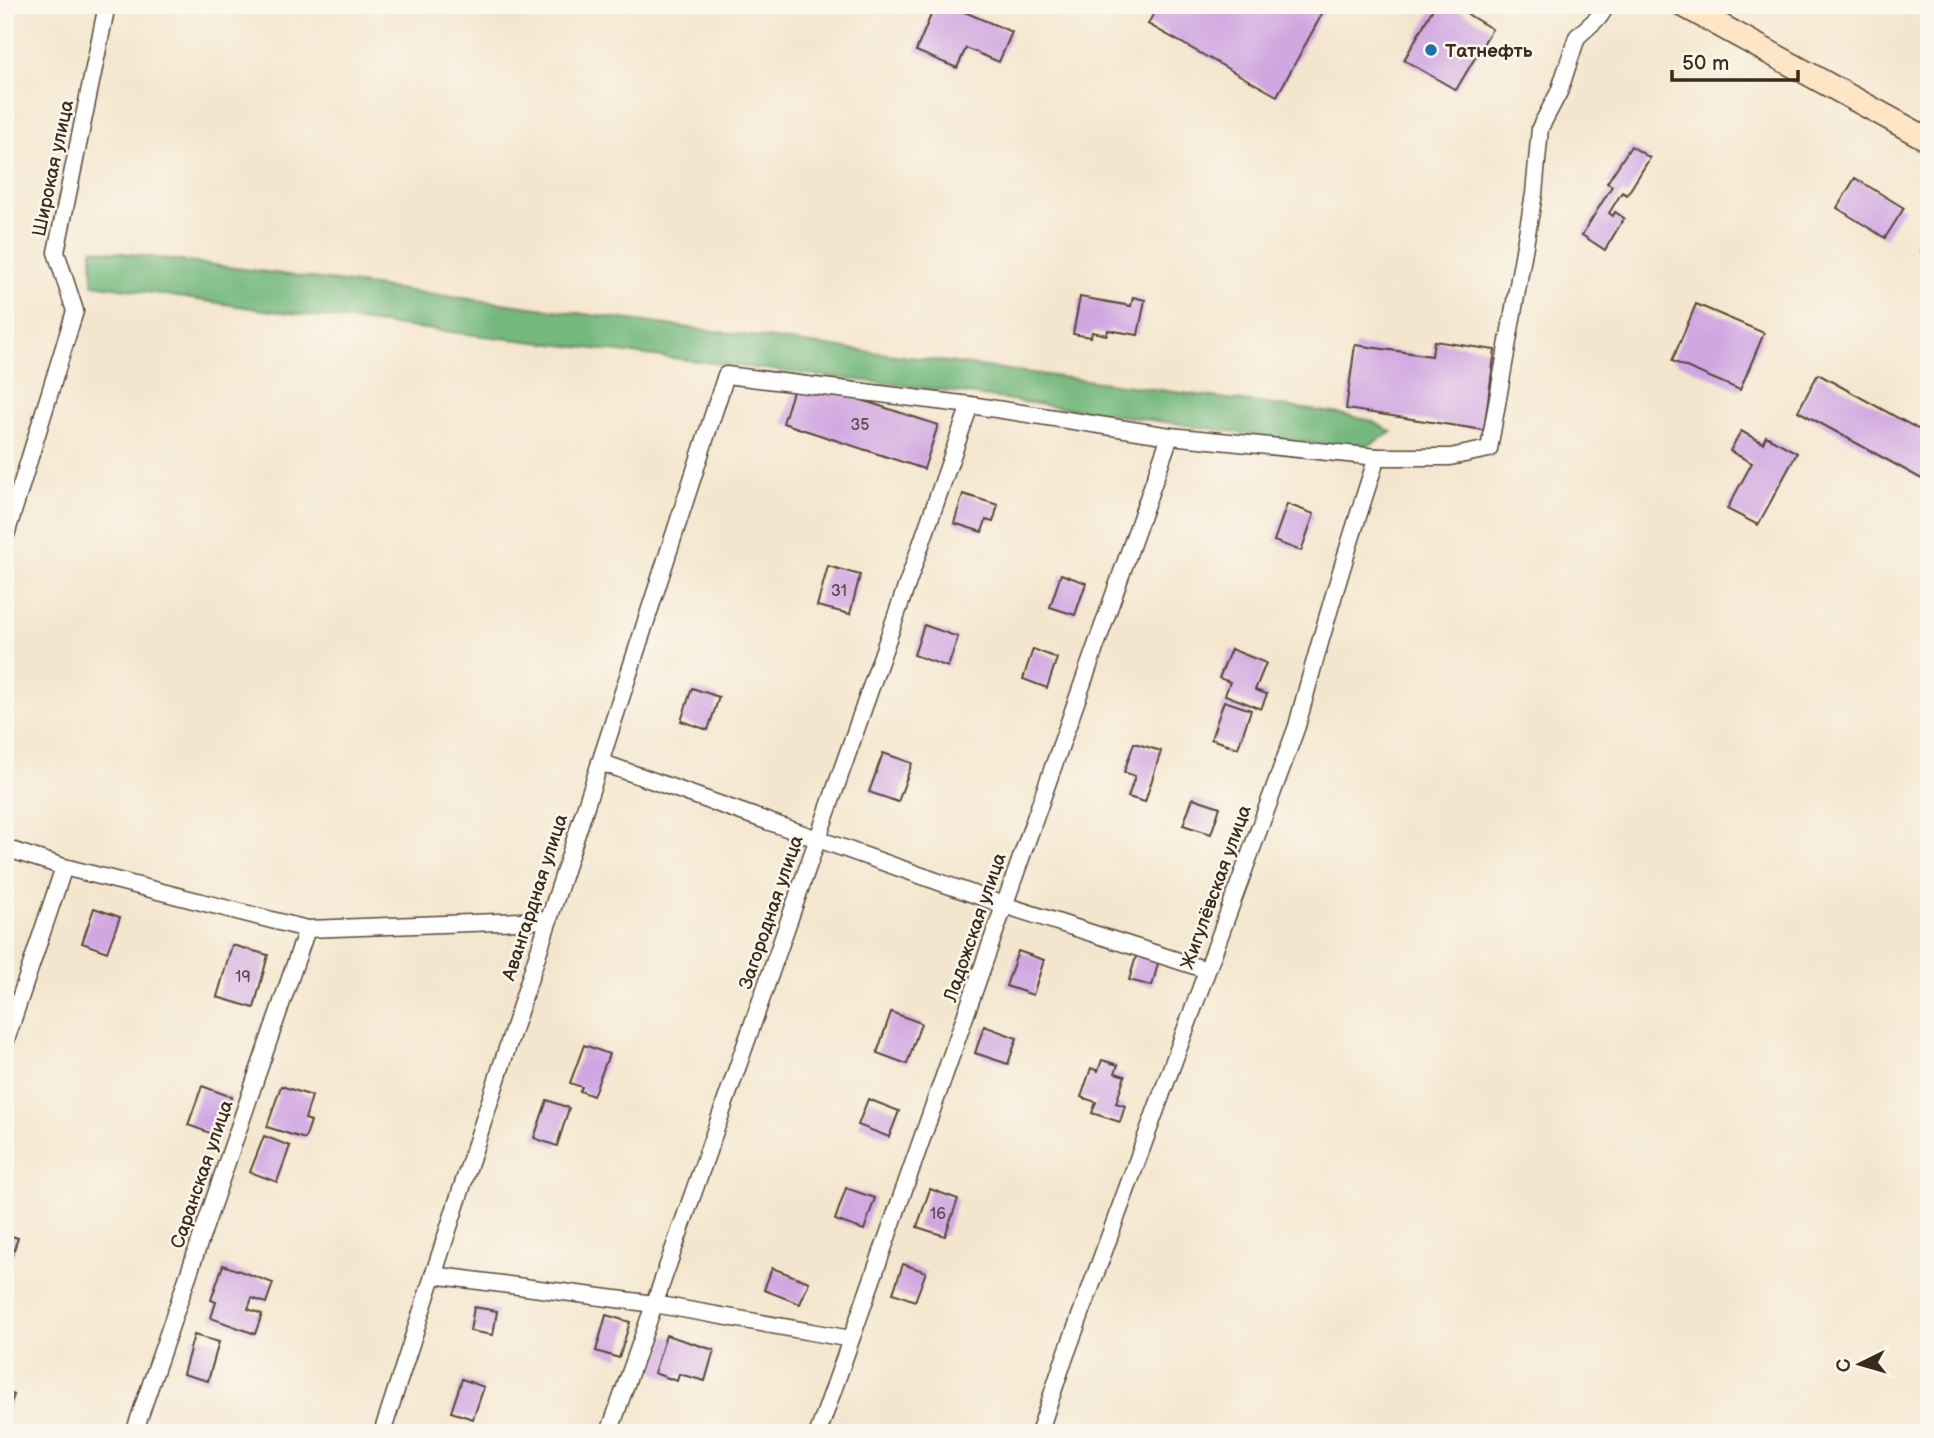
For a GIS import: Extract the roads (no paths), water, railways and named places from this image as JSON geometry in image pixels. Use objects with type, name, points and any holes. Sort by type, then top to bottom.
[{"type":"street","name":"Широкая улица","points":[[5,538],[75,311],[56,252],[107,5]]},
{"type":"street","points":[[970,405],[1170,436],[1377,457],[1450,457],[1489,449],[1534,194],[1540,128],[1559,93],[1577,37],[1600,16],[1607,5]]},
{"type":"street","points":[[1684,5],[1929,140]]},
{"type":"street","name":"Авангардная улица","points":[[382,1433],[726,375],[970,405]]},
{"type":"street","name":"Загородная улица","points":[[609,1433],[970,405]]},
{"type":"street","name":"Ладожская улица","points":[[818,1433],[1170,436]]},
{"type":"street","name":"Жигулёвская улица","points":[[1039,1433],[1060,1368],[1297,726],[1325,621],[1377,457]]},
{"type":"street","points":[[600,762],[1004,905],[1207,970]]},
{"type":"street","points":[[5,848],[64,867],[307,929],[549,920]]},
{"type":"street","points":[[5,1043],[64,867]]},
{"type":"street","name":"Саранская улица","points":[[134,1433],[307,929]]},
{"type":"street","points":[[433,1275],[654,1304],[851,1339]]},
{"type":"place","name":"Татнефть","points":[[1431,50]]}]
